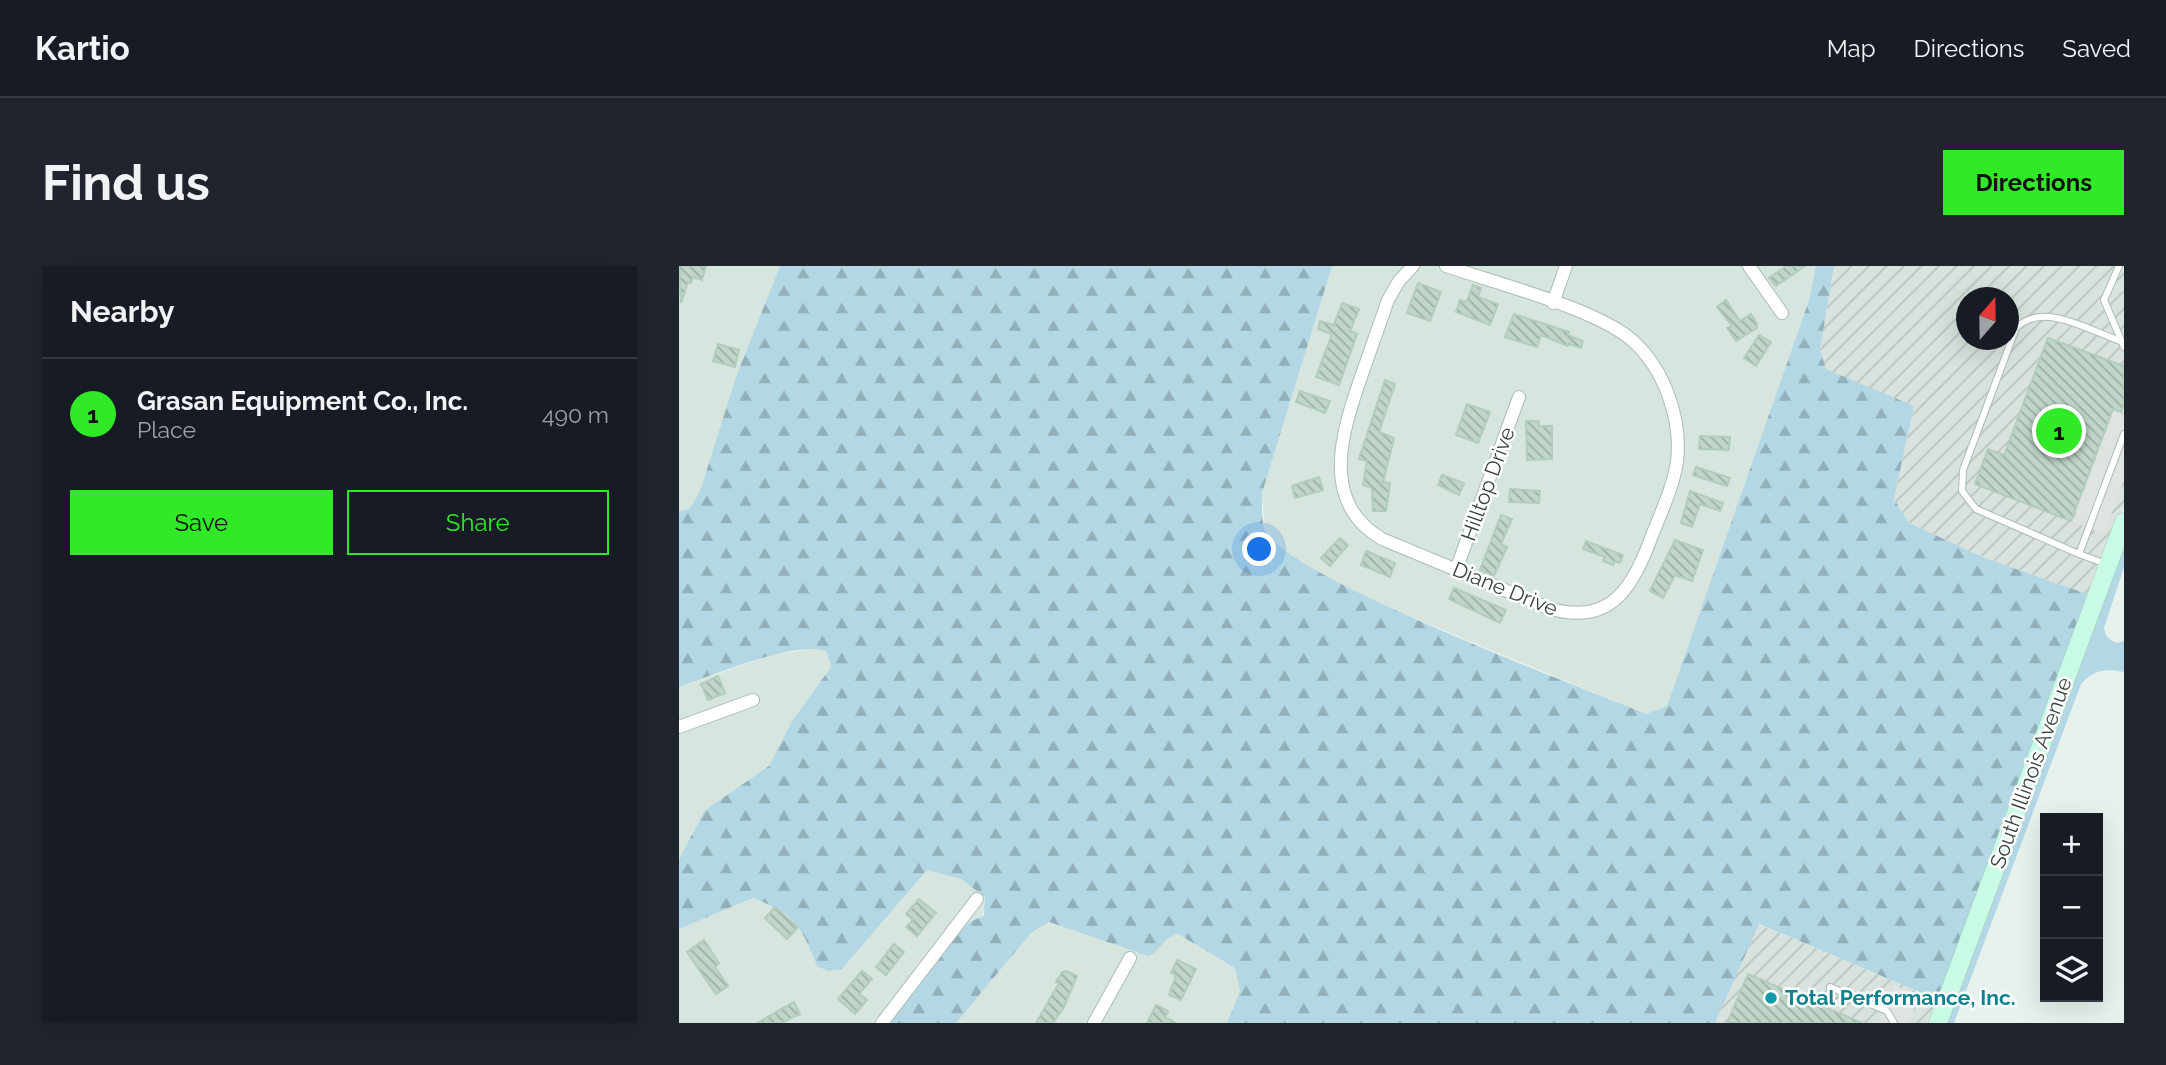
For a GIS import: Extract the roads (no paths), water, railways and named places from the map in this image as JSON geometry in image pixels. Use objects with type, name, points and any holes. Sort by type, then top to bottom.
[{"type":"main road","name":"South Illinois Avenue","points":[[1938,1023],[2124,522]]},
{"type":"street","name":"Diane Drive","points":[[1413,266],[1399,281],[1388,300],[1341,443],[1342,479],[1356,515],[1370,532],[1559,612],[1580,613],[1603,607],[1622,594],[1635,577],[1673,481],[1678,448],[1674,418],[1665,389],[1650,360],[1633,341],[1615,329],[1553,303],[1446,266]]},
{"type":"street","points":[[1553,303],[1566,266]]},
{"type":"street","points":[[1749,266],[1782,313]]},
{"type":"street","name":"Hilltop Drive","points":[[1456,570],[1519,397]]},
{"type":"street","points":[[679,727],[753,700]]},
{"type":"street","points":[[882,1023],[977,899]]},
{"type":"street","points":[[1094,1023],[1130,958]]},
{"type":"lane","points":[[2119,266],[2104,300],[2122,344]]},
{"type":"lane","points":[[2108,565],[1976,509],[1962,491],[1961,481],[2016,328],[2024,320],[2038,315],[2052,317],[2122,344]]},
{"type":"lane","points":[[2079,554],[2124,434]]},
{"type":"lane","points":[[1830,987],[1887,1011],[1894,1023]]},
{"type":"place","name":"Grasan Equipment Co., Inc.","points":[[2059,431]]},
{"type":"place","name":"Total Performance, Inc.","points":[[1771,998]]}]
